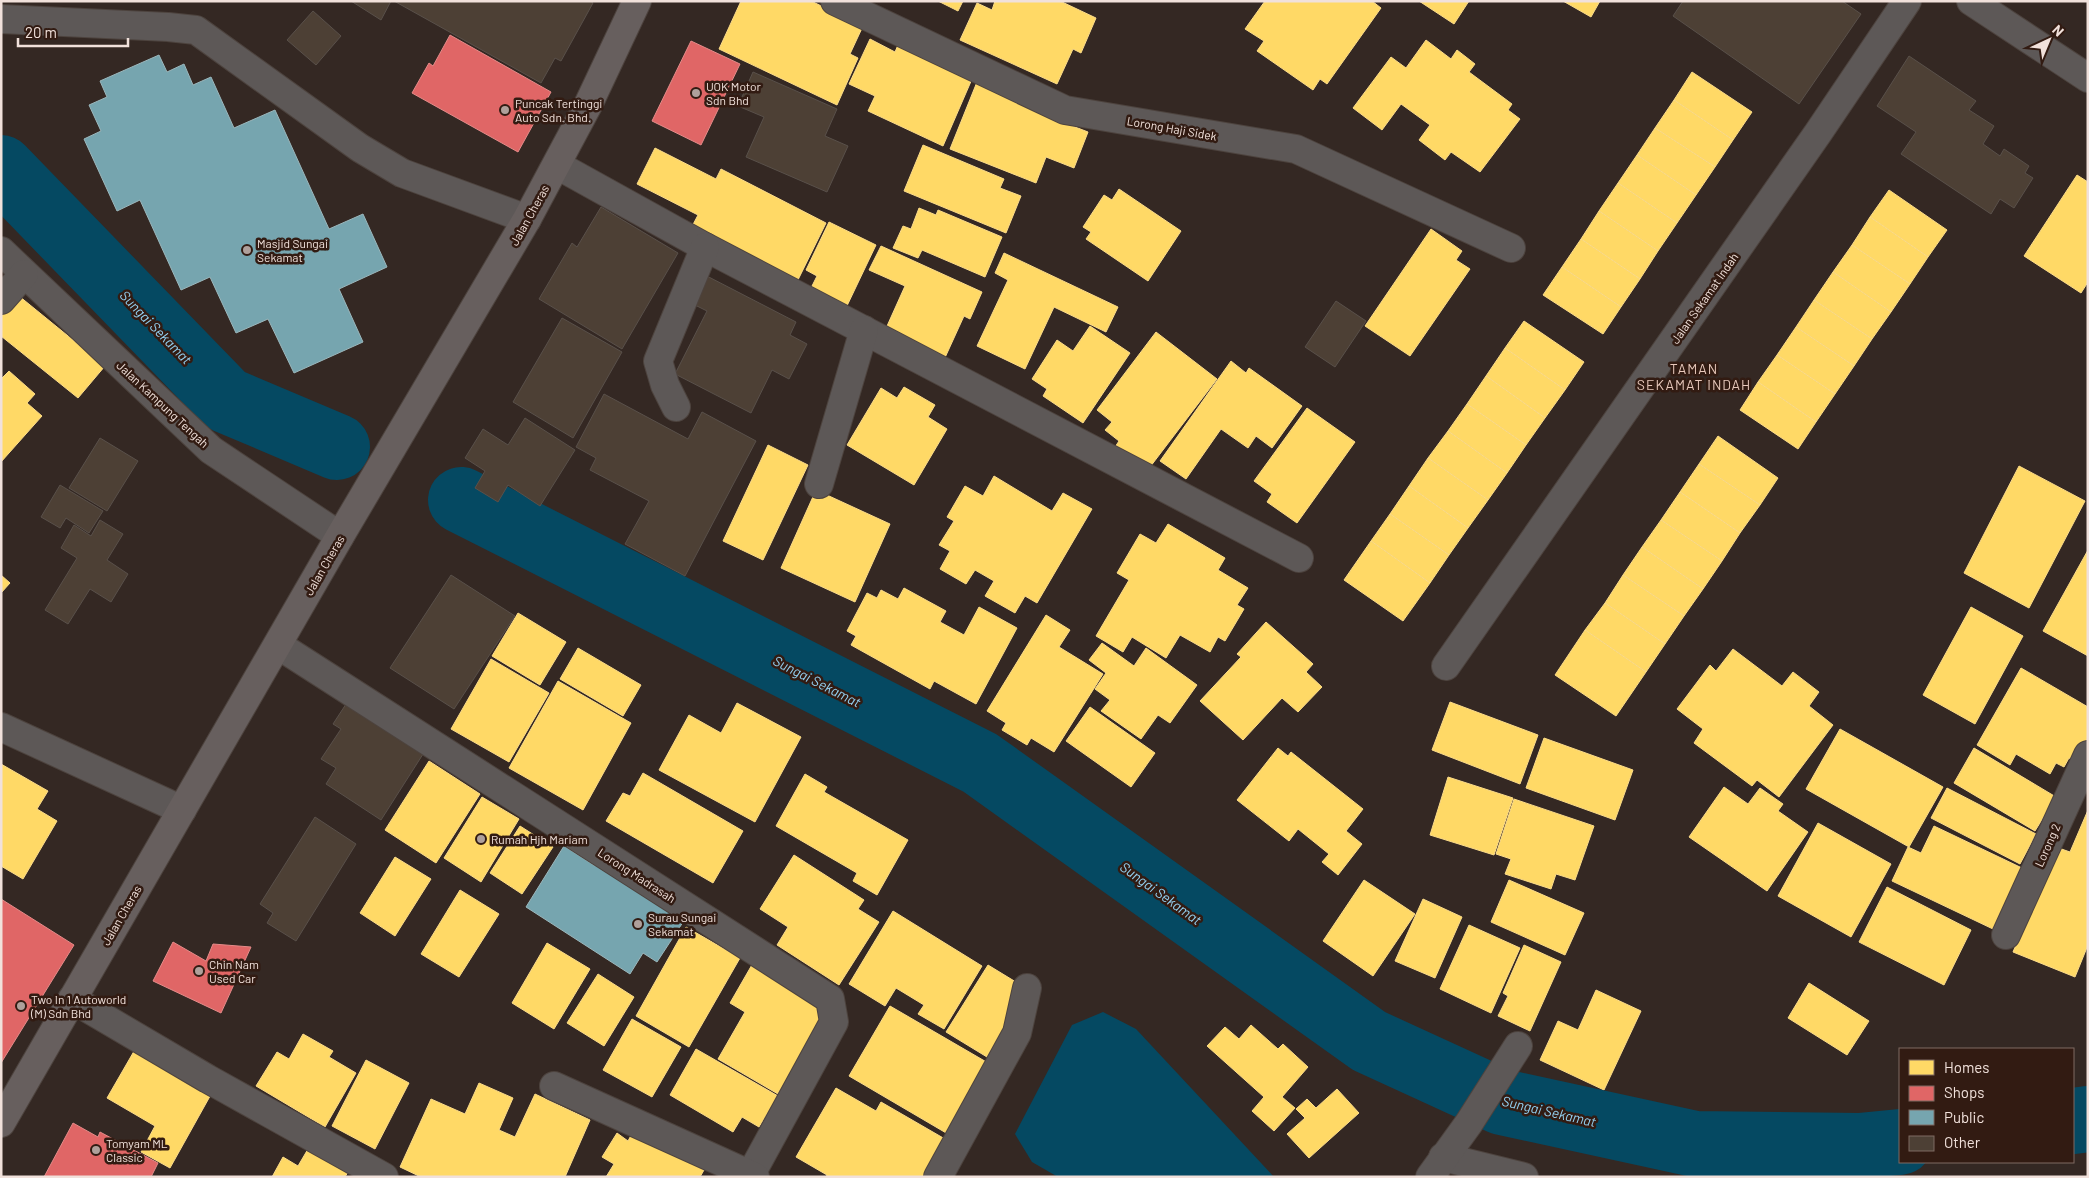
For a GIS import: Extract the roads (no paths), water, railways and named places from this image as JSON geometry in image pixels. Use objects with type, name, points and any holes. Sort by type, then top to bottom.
[{"type":"main road","name":"Jalan Cheras","points":[[1,1123],[340,536],[527,219],[588,105],[637,1]]},
{"type":"street","name":"Lorong Haji Sidek","points":[[835,1],[1065,110],[1296,149],[1511,248]]},
{"type":"street","name":"Jalan Sekamat Indah","points":[[1446,666],[1818,133],[1907,1]]},
{"type":"street","points":[[1971,1],[2088,78]]},
{"type":"street","points":[[1,19],[196,30],[360,148],[402,173],[527,219]]},
{"type":"street","points":[[557,164],[705,247],[1299,558]]},
{"type":"street","points":[[676,407],[665,385],[658,360],[705,247]]},
{"type":"street","name":"Jalan Kampung Tengah","points":[[1,251],[211,450],[340,536]]},
{"type":"street","points":[[1,300],[24,274]]},
{"type":"street","points":[[819,484],[864,330]]},
{"type":"street","name":"Lorong Madrasah","points":[[278,644],[830,999],[834,1022],[753,1176]]},
{"type":"street","points":[[1,727],[182,810]]},
{"type":"street","name":"Lorong 2","points":[[2006,935],[2088,755]]},
{"type":"street","points":[[938,1177],[1017,1033],[1027,988]]},
{"type":"street","points":[[72,999],[208,1079],[384,1177]]},
{"type":"street","points":[[1436,1167],[1469,1123],[1518,1046]]},
{"type":"street","points":[[554,1086],[753,1176]]},
{"type":"street","points":[[1436,1167],[1524,1177]]},
{"type":"water","points":[[1103,1012],[1136,1029],[1274,1177],[1058,1177],[1032,1162],[1015,1134],[1072,1025]]},
{"type":"waterway","name":"Sungai Sekamat","points":[[1,168],[226,400],[337,447]]},
{"type":"waterway","name":"Sungai Sekamat","points":[[461,500],[980,763],[1369,1041],[1502,1102],[1695,1144],[1859,1146],[1899,1142]]},
{"type":"waterway","name":"Sungai Sekamat","points":[[2074,1121],[2088,1119]]},
{"type":"place","name":"UOK Motor Sdn Bhd","points":[[696,93]]},
{"type":"place","name":"Puncak Tertinggi Auto Sdn. Bhd.","points":[[505,110]]},
{"type":"place","name":"Masjid Sungai Sekamat","points":[[247,250]]},
{"type":"place","name":"Rumah Hjh Mariam","points":[[481,839]]},
{"type":"place","name":"Surau Sungai Sekamat","points":[[638,924]]},
{"type":"place","name":"Chin Nam Used Car","points":[[199,971]]},
{"type":"place","name":"Two In 1 Autoworld (M) Sdn Bhd","points":[[21,1006]]},
{"type":"place","name":"Tomyam ML Classic","points":[[96,1150]]},
{"type":"district","name":"TAMAN SEKAMAT INDAH","points":[[1694,376]]}]
